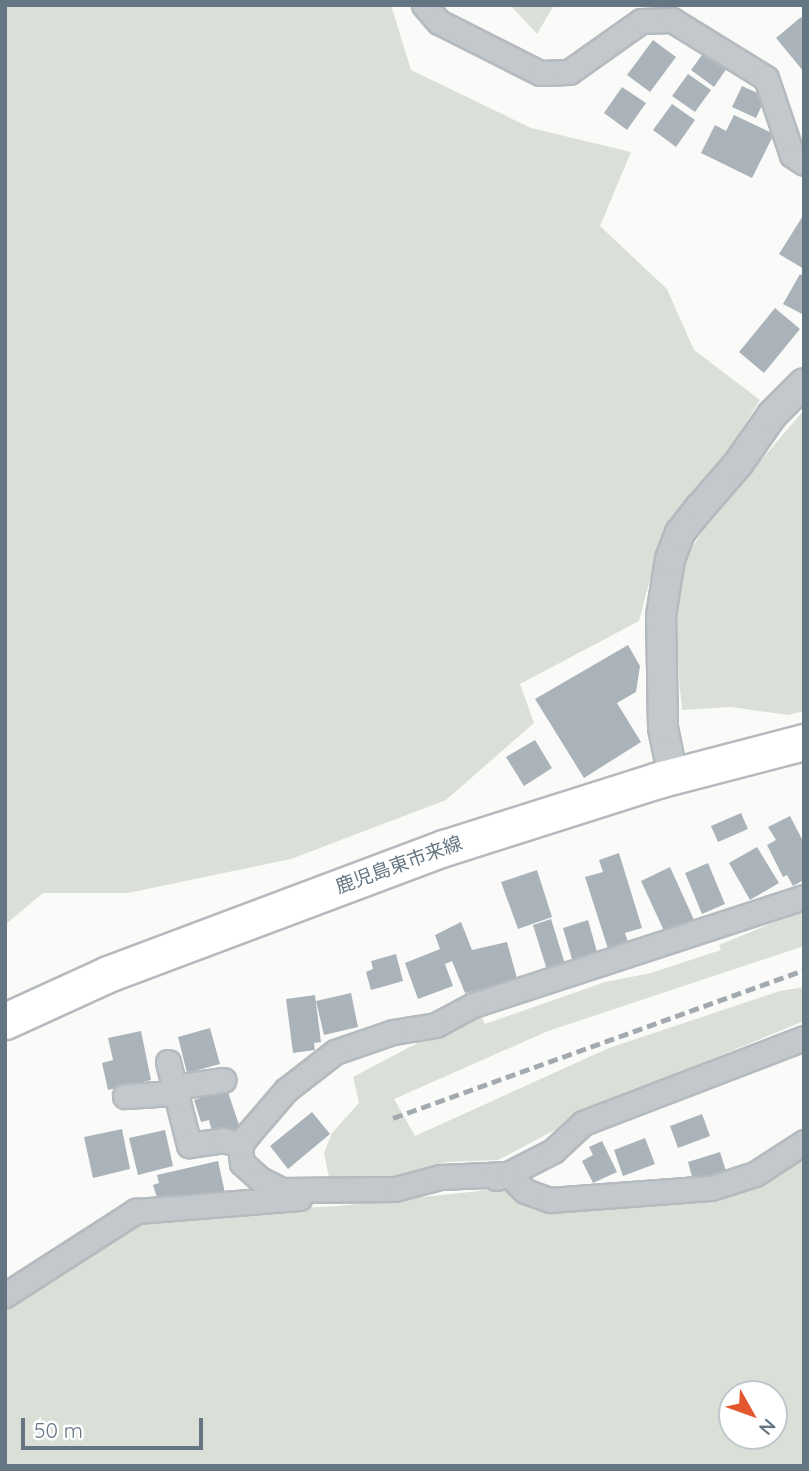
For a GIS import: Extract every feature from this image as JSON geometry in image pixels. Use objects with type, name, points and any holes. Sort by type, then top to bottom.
[{"type":"main road","name":"鹿児島東市来線","points":[[5,1021],[108,974],[443,848],[673,777],[804,742]]},
{"type":"street","points":[[424,5],[439,22],[540,73],[569,72],[641,21],[672,20],[766,78],[792,155],[804,163]]},
{"type":"street","points":[[673,777],[665,755],[661,616],[670,559],[692,517],[738,464],[772,415],[804,383]]},
{"type":"street","points":[[804,897],[473,1005],[436,1025],[393,1032],[335,1052],[286,1090],[240,1145],[242,1163],[260,1179],[282,1190],[383,1190],[440,1177],[508,1174],[524,1191],[550,1200],[712,1188],[755,1174],[804,1142]]},
{"type":"street","points":[[5,1295],[136,1212],[193,1204],[347,1199],[466,1187],[508,1174],[553,1151],[583,1123],[804,1038]]},
{"type":"street","points":[[168,1062],[190,1145],[223,1140],[240,1145]]},
{"type":"street","points":[[125,1096],[175,1090],[223,1080]]},
{"type":"shaded area","points":[[5,5],[391,5],[411,70],[531,128],[631,152],[600,226],[667,289],[694,350],[760,400],[705,488],[661,538],[639,621],[520,684],[534,723],[446,800],[291,859],[128,893],[43,893],[5,925]]},
{"type":"shaded area","points":[[510,5],[554,5],[537,34]]},
{"type":"shaded area","points":[[804,410],[804,711],[788,715],[731,707],[682,710],[674,626],[684,560],[713,516]]},
{"type":"shaded area","points":[[804,910],[804,946],[548,1031],[394,1099],[415,1136],[609,1048],[780,991],[804,987],[804,1021],[612,1100],[498,1160],[446,1162],[393,1179],[330,1182],[324,1153],[332,1133],[359,1103],[353,1077],[478,1011],[485,1024],[605,982],[651,973],[721,950],[719,945]]},
{"type":"shaded area","points":[[804,1151],[804,1466],[5,1466],[5,1301],[138,1217],[338,1206],[479,1191],[506,1183],[524,1201],[711,1192]]},
{"type":"building","points":[[801,17],[804,21],[804,72],[776,38]]},
{"type":"building","points":[[653,40],[676,57],[650,92],[627,75]]},
{"type":"building","points":[[707,48],[729,65],[714,87],[691,70]]},
{"type":"building","points":[[688,74],[711,90],[695,112],[672,96]]},
{"type":"building","points":[[742,86],[766,97],[756,118],[732,107]]},
{"type":"building","points":[[622,87],[646,103],[627,130],[604,113]]},
{"type":"building","points":[[672,104],[695,120],[676,147],[653,130]]},
{"type":"building","points":[[734,115],[774,134],[752,178],[701,153],[715,125],[726,131]]},
{"type":"building","points":[[804,214],[804,269],[779,254]]},
{"type":"building","points":[[800,274],[804,277],[804,315],[783,304]]},
{"type":"building","points":[[775,308],[800,329],[764,373],[739,352]]},
{"type":"building","points":[[628,645],[640,666],[636,692],[617,703],[641,742],[584,778],[535,699]]},
{"type":"building","points":[[535,740],[552,768],[524,786],[506,757]]},
{"type":"building","points":[[741,813],[748,829],[718,842],[711,826]]},
{"type":"building","points":[[790,816],[804,843],[804,880],[793,886],[787,875],[783,877],[767,845],[776,840],[768,827]]},
{"type":"building","points":[[757,847],[779,883],[750,900],[729,863]]},
{"type":"building","points":[[619,853],[642,928],[625,933],[630,948],[610,955],[585,877],[603,872],[599,860]]},
{"type":"building","points":[[708,863],[725,904],[702,914],[685,873]]},
{"type":"building","points":[[670,867],[694,920],[665,933],[641,881]]},
{"type":"building","points":[[537,870],[552,917],[518,929],[501,882]]},
{"type":"building","points":[[551,919],[565,964],[547,970],[533,925]]},
{"type":"building","points":[[588,920],[599,959],[574,966],[563,928]]},
{"type":"building","points":[[461,922],[472,950],[507,942],[518,982],[465,993],[452,961],[445,964],[453,986],[418,999],[405,963],[440,949],[435,935]]},
{"type":"building","points":[[396,954],[403,981],[371,990],[366,972],[373,969],[371,961]]},
{"type":"building","points":[[351,993],[358,1027],[324,1035],[316,1001]]},
{"type":"building","points":[[315,995],[321,1042],[314,1043],[315,1050],[293,1053],[286,999]]},
{"type":"building","points":[[210,1028],[220,1064],[187,1073],[178,1037]]},
{"type":"building","points":[[141,1031],[151,1080],[108,1090],[102,1063],[113,1060],[108,1038]]},
{"type":"building","points":[[227,1089],[241,1131],[228,1135],[226,1127],[212,1132],[209,1120],[201,1122],[194,1100]]},
{"type":"building","points":[[312,1112],[330,1134],[288,1169],[270,1146]]},
{"type":"building","points":[[702,1114],[710,1136],[678,1148],[670,1126]]},
{"type":"building","points":[[122,1129],[130,1169],[93,1178],[84,1137]]},
{"type":"building","points":[[165,1130],[173,1166],[138,1175],[129,1138]]},
{"type":"building","points":[[645,1138],[655,1164],[623,1176],[614,1150]]},
{"type":"building","points":[[602,1141],[617,1172],[593,1183],[582,1161],[593,1155],[589,1147]]},
{"type":"building","points":[[720,1152],[726,1171],[693,1180],[688,1162]]},
{"type":"building","points":[[218,1161],[225,1193],[158,1201],[153,1185],[159,1183],[157,1175]]},
{"type":"railway","points":[[393,1118],[804,970]]}]
